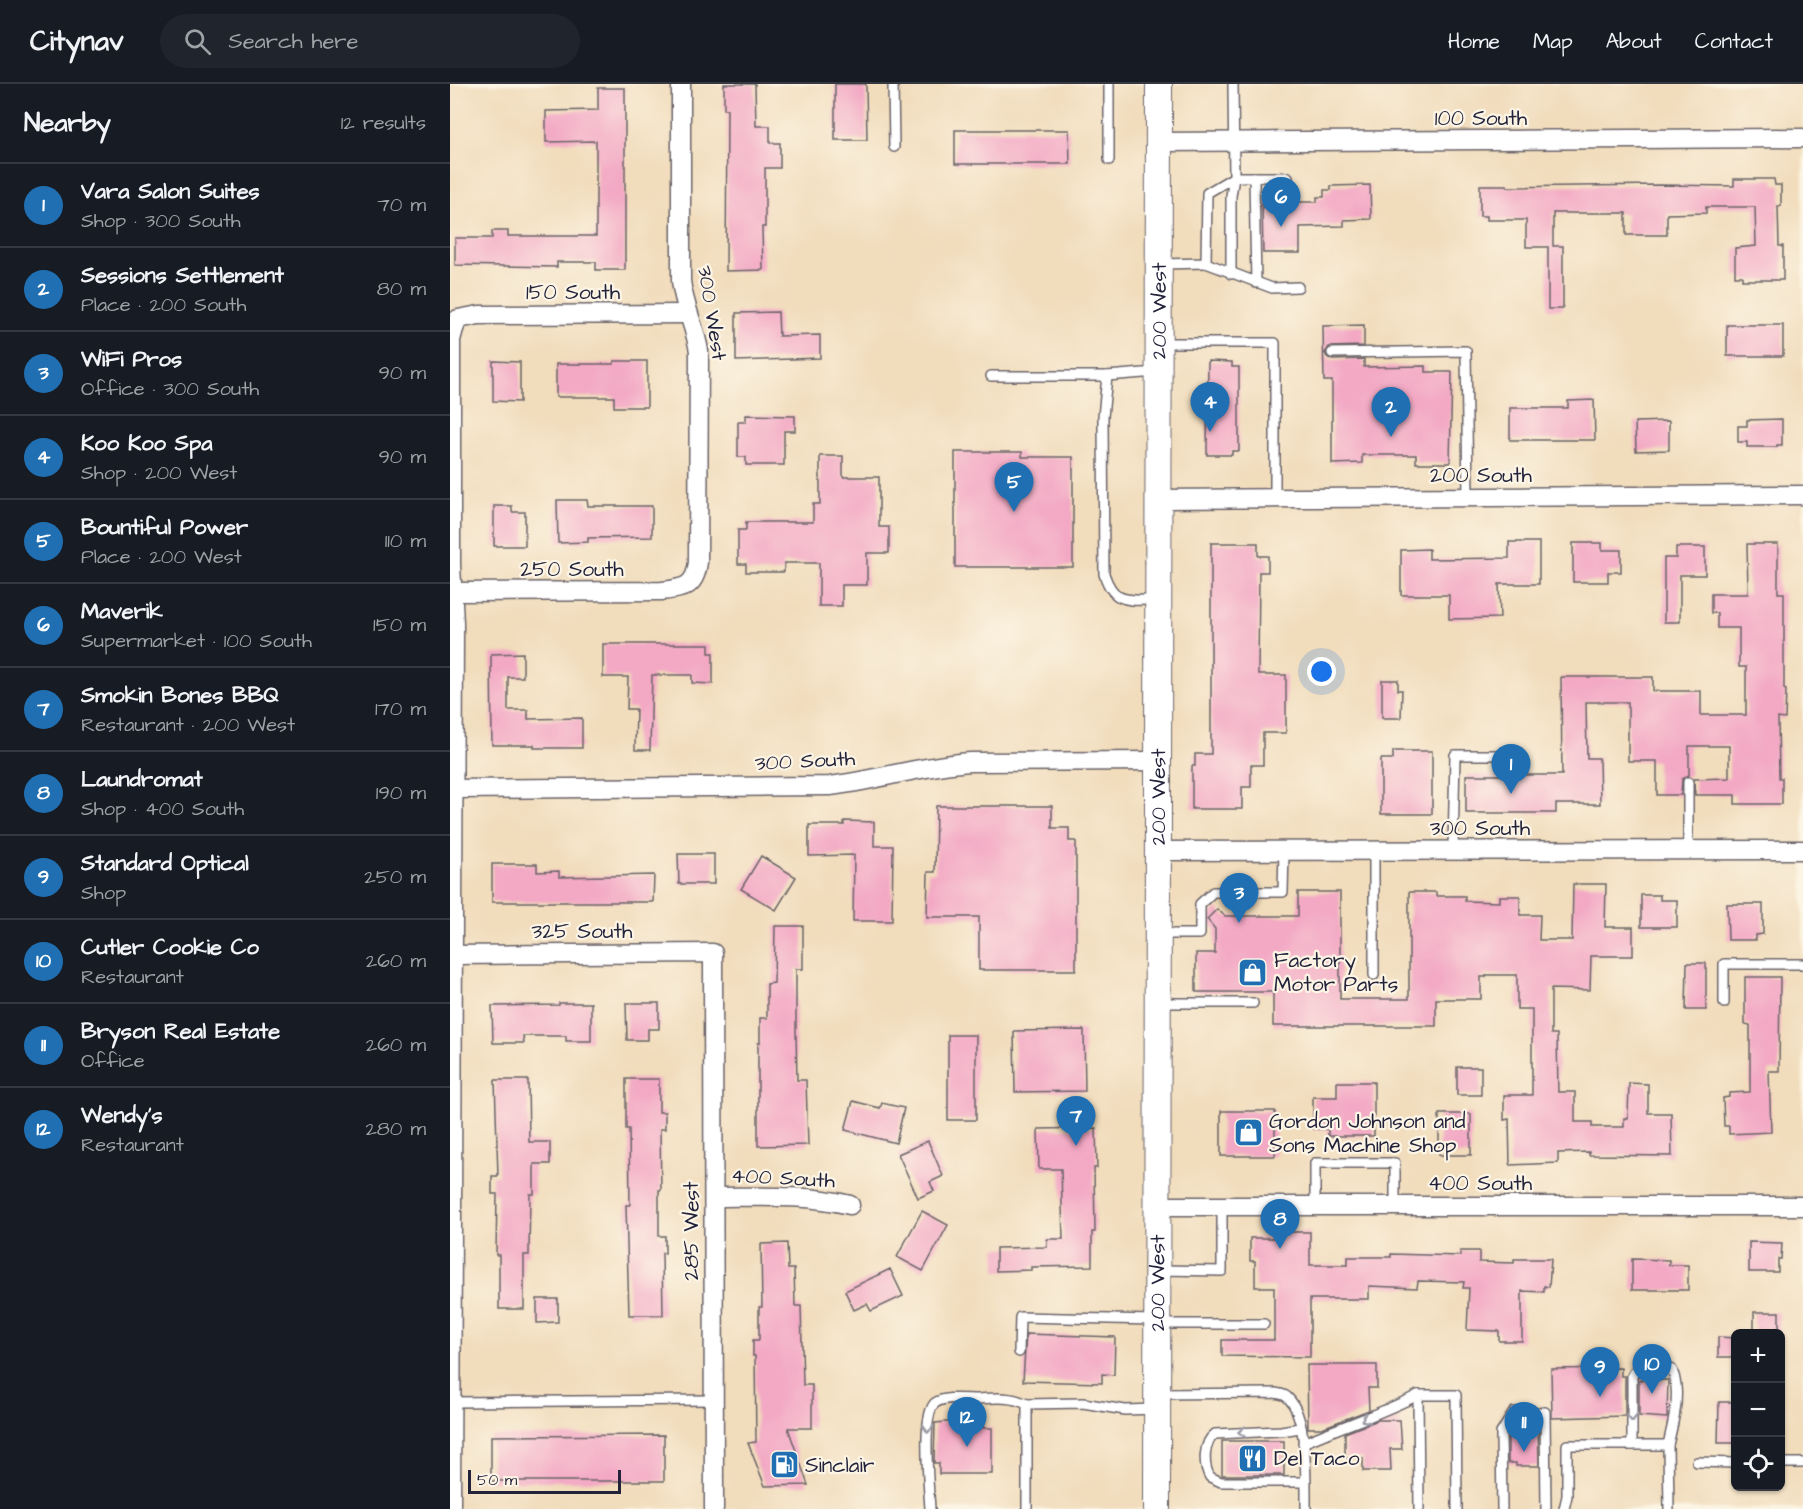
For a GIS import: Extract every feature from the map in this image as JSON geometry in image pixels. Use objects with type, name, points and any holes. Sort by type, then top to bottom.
[{"type":"main road","name":"200 West","points":[[1157,1509],[1159,84]]},
{"type":"street","name":"300 West","points":[[681,84],[681,281],[683,301],[697,336],[699,351],[698,562],[695,578],[691,584]]},
{"type":"street","name":"100 South","points":[[1159,142],[1803,138]]},
{"type":"street","name":"150 South","points":[[452,592],[452,340],[459,320],[479,315],[688,314]]},
{"type":"street","name":"200 South","points":[[1158,499],[1803,495]]},
{"type":"street","name":"250 South","points":[[452,592],[662,591],[683,588],[691,584]]},
{"type":"street","points":[[451,1509],[451,955],[454,789],[452,592]]},
{"type":"street","name":"300 South","points":[[454,789],[821,786],[859,782],[913,769],[961,762],[1158,762]]},
{"type":"street","name":"300 South","points":[[1158,851],[1803,849]]},
{"type":"street","name":"325 South","points":[[451,955],[713,952]]},
{"type":"street","name":"285 West","points":[[713,952],[714,1509]]},
{"type":"street","name":"400 South","points":[[714,1197],[803,1197],[826,1199],[850,1205]]},
{"type":"street","name":"400 South","points":[[1157,1206],[1803,1206]]},
{"type":"lane","points":[[893,84],[894,147]]},
{"type":"lane","points":[[1109,84],[1109,160]]},
{"type":"lane","points":[[1231,274],[1231,196],[1234,177],[1233,84]]},
{"type":"lane","points":[[1206,263],[1207,193],[1234,177],[1288,177]]},
{"type":"lane","points":[[1254,177],[1256,283]]},
{"type":"lane","points":[[1159,264],[1206,263],[1272,288],[1298,287]]},
{"type":"lane","points":[[1159,343],[1275,343],[1275,498]]},
{"type":"lane","points":[[1332,353],[1466,351],[1468,497]]},
{"type":"lane","points":[[991,376],[1107,376],[1159,372]]},
{"type":"lane","points":[[1107,376],[1103,417],[1104,574],[1108,587],[1116,597],[1126,600],[1158,600]]},
{"type":"lane","points":[[1452,850],[1455,755],[1508,755]]},
{"type":"lane","points":[[1688,782],[1688,850]]},
{"type":"lane","points":[[1158,934],[1200,934],[1200,904],[1213,892],[1283,892],[1284,850]]},
{"type":"lane","points":[[1374,850],[1374,975]]},
{"type":"lane","points":[[1724,1003],[1724,964],[1803,964]]},
{"type":"lane","points":[[1157,1003],[1253,1003]]},
{"type":"lane","points":[[1315,1206],[1315,1163],[1395,1163],[1395,1206]]},
{"type":"lane","points":[[1157,1270],[1222,1271],[1222,1206]]},
{"type":"lane","points":[[1019,1352],[1020,1317],[1264,1324]]},
{"type":"lane","points":[[1632,1445],[1632,1376],[1636,1370],[1656,1366],[1672,1370],[1675,1381],[1676,1410],[1668,1445],[1668,1509]]},
{"type":"lane","points":[[930,1509],[927,1433],[930,1411],[936,1402],[949,1399],[1017,1398],[1027,1404],[1083,1403],[1125,1410],[1157,1402],[1275,1393],[1286,1396],[1294,1405],[1303,1443],[1306,1509]]},
{"type":"lane","points":[[1418,1395],[1419,1509]]},
{"type":"lane","points":[[1303,1443],[1340,1427],[1360,1422],[1418,1395],[1456,1395],[1457,1509]]},
{"type":"lane","points":[[451,1402],[714,1400]]},
{"type":"lane","points":[[1027,1404],[1027,1509]]},
{"type":"lane","points":[[1502,1509],[1501,1433],[1514,1412],[1545,1412],[1546,1509]]},
{"type":"lane","points":[[1300,1428],[1215,1434],[1206,1446],[1206,1465],[1210,1477],[1221,1482],[1305,1482]]},
{"type":"lane","points":[[1564,1509],[1567,1496],[1567,1445],[1668,1445]]},
{"type":"lane","points":[[1697,1462],[1731,1462]]},
{"type":"lane","points":[[1785,1463],[1803,1463]]},
{"type":"building","points":[[724,84],[755,84],[756,126],[770,126],[770,143],[780,143],[780,168],[765,168],[765,227],[762,227],[763,270],[726,271],[727,109],[724,109]]},
{"type":"building","points":[[835,84],[866,84],[867,140],[835,140]]},
{"type":"building","points":[[598,88],[625,88],[625,270],[596,270],[596,262],[557,262],[557,267],[455,265],[455,238],[492,238],[492,231],[508,231],[508,236],[596,236],[596,141],[546,142],[546,111],[598,110]]},
{"type":"building","points":[[955,130],[1069,130],[1070,164],[955,164]]},
{"type":"building","points":[[1734,179],[1774,179],[1775,185],[1781,185],[1781,206],[1778,206],[1779,246],[1783,246],[1783,280],[1742,280],[1742,276],[1735,276],[1735,248],[1756,246],[1755,207],[1706,207],[1706,213],[1667,214],[1667,235],[1626,235],[1626,213],[1553,213],[1553,246],[1563,246],[1563,309],[1548,309],[1548,247],[1526,247],[1526,220],[1487,220],[1487,216],[1480,216],[1480,185],[1507,185],[1507,187],[1734,186]]},
{"type":"building","points":[[1370,185],[1371,219],[1344,220],[1344,226],[1300,227],[1300,253],[1263,253],[1262,202],[1317,202],[1317,197],[1324,197],[1324,190],[1331,190],[1331,186]]},
{"type":"building","points":[[778,312],[779,336],[820,335],[820,358],[736,361],[736,313]]},
{"type":"building","points":[[1364,325],[1364,346],[1329,347],[1325,353],[1327,357],[1332,360],[1364,359],[1364,367],[1426,366],[1426,372],[1452,372],[1450,463],[1416,463],[1416,455],[1362,455],[1362,463],[1332,464],[1332,381],[1324,381],[1323,326]]},
{"type":"building","points":[[1727,325],[1783,325],[1783,356],[1727,356]]},
{"type":"building","points":[[493,361],[520,362],[520,402],[493,401]]},
{"type":"building","points":[[614,361],[647,361],[647,407],[614,407],[614,397],[556,397],[556,364],[614,364]]},
{"type":"building","points":[[1208,361],[1232,362],[1232,367],[1239,367],[1239,451],[1232,451],[1232,455],[1207,455]]},
{"type":"building","points":[[1594,400],[1595,440],[1510,440],[1510,408],[1568,408],[1568,401]]},
{"type":"building","points":[[746,415],[795,416],[795,431],[784,431],[784,465],[746,465],[746,457],[738,457],[738,422],[746,422]]},
{"type":"building","points":[[1782,419],[1782,445],[1747,447],[1747,442],[1738,442],[1738,426],[1747,426],[1747,420]]},
{"type":"building","points":[[1669,421],[1669,450],[1636,451],[1635,422]]},
{"type":"building","points":[[955,452],[1022,452],[1022,457],[1073,457],[1073,567],[955,567]]},
{"type":"building","points":[[820,456],[843,456],[843,477],[879,477],[879,527],[889,527],[889,553],[867,553],[867,585],[842,585],[842,606],[819,606],[819,563],[784,563],[784,572],[746,572],[746,564],[738,564],[738,530],[746,530],[746,522],[813,522],[813,504],[820,504]]},
{"type":"building","points":[[557,500],[587,500],[588,506],[652,506],[652,537],[588,538],[588,542],[558,543]]},
{"type":"building","points":[[494,506],[512,506],[512,512],[525,512],[525,546],[494,546]]},
{"type":"building","points":[[1509,542],[1539,542],[1539,584],[1499,584],[1500,618],[1449,619],[1449,595],[1401,595],[1401,550],[1429,549],[1429,559],[1509,558]]},
{"type":"building","points":[[1211,543],[1258,543],[1258,556],[1268,556],[1268,572],[1259,572],[1258,675],[1286,675],[1286,733],[1263,733],[1263,765],[1251,765],[1251,787],[1242,787],[1242,809],[1192,809],[1192,766],[1195,766],[1195,754],[1211,754]]},
{"type":"building","points":[[1573,543],[1602,543],[1602,550],[1621,550],[1621,572],[1608,572],[1608,582],[1573,582]]},
{"type":"building","points":[[1747,544],[1778,544],[1778,593],[1784,593],[1784,689],[1786,690],[1785,719],[1778,718],[1782,804],[1735,804],[1735,795],[1695,795],[1694,779],[1729,778],[1729,746],[1689,746],[1689,775],[1682,779],[1681,795],[1657,795],[1657,761],[1628,761],[1628,702],[1586,702],[1587,758],[1599,758],[1600,804],[1556,804],[1556,813],[1466,813],[1466,775],[1501,775],[1501,771],[1526,771],[1526,775],[1562,775],[1561,677],[1653,677],[1653,691],[1701,691],[1701,715],[1746,715],[1746,667],[1739,667],[1739,628],[1717,628],[1717,613],[1711,613],[1711,594],[1748,594]]},
{"type":"building","points":[[1676,547],[1705,547],[1705,575],[1680,575],[1680,622],[1664,622],[1664,558],[1676,558]]},
{"type":"building","points":[[603,644],[709,644],[709,653],[713,653],[713,684],[692,683],[692,675],[652,675],[650,750],[635,750],[636,709],[627,709],[628,677],[603,677]]},
{"type":"building","points":[[523,653],[523,677],[508,677],[508,710],[528,710],[528,719],[582,718],[582,748],[492,745],[491,654]]},
{"type":"building","points":[[1382,680],[1398,680],[1398,690],[1402,690],[1401,718],[1382,718]]},
{"type":"building","points":[[1393,751],[1432,751],[1432,814],[1381,814],[1381,759],[1393,759]]},
{"type":"building","points":[[936,806],[1052,806],[1052,828],[1069,828],[1069,841],[1076,841],[1076,970],[979,970],[979,917],[927,917],[928,872],[935,872]]},
{"type":"building","points":[[844,821],[874,822],[874,846],[893,846],[892,921],[853,921],[854,855],[809,856],[809,825],[844,825]]},
{"type":"building","points":[[678,854],[714,854],[714,884],[679,884]]},
{"type":"building","points":[[761,856],[796,877],[776,910],[741,889]]},
{"type":"building","points":[[492,864],[537,864],[537,872],[559,871],[559,877],[654,875],[653,902],[492,902]]},
{"type":"building","points":[[1573,884],[1606,884],[1605,927],[1633,927],[1633,956],[1591,956],[1590,990],[1551,989],[1551,1034],[1557,1034],[1558,1092],[1575,1092],[1575,1122],[1592,1122],[1592,1127],[1624,1127],[1624,1118],[1628,1118],[1629,1083],[1648,1084],[1648,1113],[1671,1113],[1672,1156],[1589,1155],[1589,1152],[1558,1153],[1558,1163],[1510,1165],[1509,1119],[1504,1120],[1504,1095],[1532,1095],[1532,1009],[1517,1009],[1517,975],[1481,977],[1481,999],[1436,999],[1436,1026],[1273,1026],[1273,992],[1196,992],[1196,953],[1215,953],[1215,929],[1207,919],[1217,909],[1225,916],[1298,916],[1298,892],[1340,892],[1340,999],[1409,999],[1409,892],[1436,892],[1436,896],[1465,896],[1465,901],[1499,902],[1499,896],[1520,896],[1520,915],[1540,915],[1539,940],[1572,940]]},
{"type":"building","points":[[1641,895],[1660,895],[1660,900],[1677,900],[1677,927],[1641,927]]},
{"type":"building","points":[[1727,904],[1763,904],[1763,934],[1756,935],[1756,940],[1728,940]]},
{"type":"building","points":[[775,926],[803,926],[803,969],[796,969],[797,1080],[806,1080],[808,1145],[758,1146],[758,1043],[760,1043],[760,1018],[767,1018],[767,984],[774,983]]},
{"type":"building","points":[[1687,963],[1706,963],[1706,1010],[1686,1010]]},
{"type":"building","points":[[1745,977],[1780,977],[1779,1071],[1769,1071],[1771,1132],[1729,1134],[1729,1126],[1724,1126],[1723,1098],[1729,1097],[1729,1093],[1750,1092],[1750,1025],[1745,1024]]},
{"type":"building","points":[[559,1003],[591,1003],[591,1041],[566,1041],[566,1036],[523,1036],[524,1043],[493,1043],[492,1006],[559,1005]]},
{"type":"building","points":[[626,1003],[659,1003],[659,1029],[648,1029],[648,1040],[627,1040]]},
{"type":"building","points":[[1084,1030],[1085,1091],[1015,1092],[1014,1031]]},
{"type":"building","points":[[948,1035],[976,1035],[976,1120],[948,1120]]},
{"type":"building","points":[[1457,1067],[1481,1067],[1481,1095],[1457,1095]]},
{"type":"building","points":[[626,1079],[659,1079],[659,1112],[665,1112],[665,1129],[660,1129],[661,1190],[659,1190],[659,1236],[665,1236],[665,1253],[662,1253],[663,1315],[629,1315],[626,1205],[630,1205]]},
{"type":"building","points":[[495,1080],[528,1080],[529,1142],[550,1142],[550,1164],[534,1164],[534,1194],[530,1194],[529,1255],[524,1255],[524,1309],[499,1309],[499,1255],[496,1255],[497,1194],[492,1194],[492,1176],[498,1176]]},
{"type":"building","points":[[1337,1082],[1374,1082],[1374,1136],[1328,1136],[1328,1129],[1313,1129],[1313,1097],[1337,1097]]},
{"type":"building","points":[[853,1101],[880,1108],[882,1103],[904,1108],[896,1143],[845,1130]]},
{"type":"building","name":"Gordon Johnson and Sons Machine Shop","points":[[1221,1111],[1275,1111],[1275,1156],[1221,1156]]},
{"type":"building","points":[[1439,1114],[1471,1114],[1471,1155],[1439,1155]]},
{"type":"building","points":[[1096,1128],[1097,1168],[1094,1168],[1095,1232],[1092,1232],[1092,1266],[1031,1267],[1031,1270],[996,1271],[996,1248],[1047,1247],[1047,1239],[1063,1239],[1061,1169],[1039,1169],[1038,1129]]},
{"type":"building","points":[[928,1141],[943,1176],[930,1182],[934,1191],[918,1198],[898,1154]]},
{"type":"building","points":[[922,1211],[948,1225],[923,1271],[897,1257]]},
{"type":"building","points":[[1274,1232],[1310,1232],[1310,1265],[1348,1265],[1348,1257],[1391,1257],[1391,1254],[1460,1256],[1460,1251],[1479,1251],[1479,1262],[1514,1263],[1514,1259],[1551,1259],[1549,1287],[1544,1286],[1544,1292],[1522,1291],[1522,1341],[1499,1341],[1499,1331],[1467,1330],[1469,1288],[1463,1288],[1464,1282],[1418,1281],[1417,1288],[1369,1286],[1369,1299],[1310,1299],[1310,1357],[1222,1356],[1222,1340],[1274,1340],[1274,1287],[1255,1287],[1255,1261],[1250,1261],[1250,1238],[1274,1238]]},
{"type":"building","points":[[1749,1242],[1782,1243],[1778,1272],[1749,1272]]},
{"type":"building","points":[[787,1243],[788,1269],[794,1269],[795,1306],[801,1306],[803,1385],[812,1385],[812,1428],[788,1428],[808,1485],[765,1486],[748,1443],[756,1442],[753,1340],[759,1340],[759,1307],[762,1307],[761,1244]]},
{"type":"building","points":[[1632,1259],[1669,1260],[1669,1265],[1688,1265],[1688,1290],[1632,1290]]},
{"type":"building","points":[[890,1269],[903,1296],[871,1311],[867,1304],[854,1310],[845,1291]]},
{"type":"building","points":[[537,1299],[558,1299],[558,1322],[537,1323]]},
{"type":"building","points":[[1754,1312],[1779,1312],[1779,1329],[1754,1329]]},
{"type":"building","points":[[1026,1334],[1115,1337],[1114,1375],[1102,1374],[1102,1383],[1023,1381]]},
{"type":"building","points":[[1718,1337],[1731,1338],[1731,1357],[1718,1357]]},
{"type":"building","points":[[1307,1365],[1377,1365],[1377,1388],[1368,1388],[1369,1410],[1322,1428],[1308,1428]]},
{"type":"building","points":[[1621,1368],[1621,1376],[1625,1376],[1625,1416],[1552,1418],[1551,1369]]},
{"type":"building","points":[[1639,1380],[1668,1380],[1667,1418],[1639,1416]]},
{"type":"building","points":[[1719,1402],[1731,1402],[1731,1443],[1718,1443]]},
{"type":"building","points":[[1378,1420],[1400,1420],[1402,1449],[1390,1449],[1391,1471],[1363,1471],[1363,1458],[1345,1458],[1345,1433]]},
{"type":"building","points":[[983,1421],[983,1428],[992,1428],[992,1474],[939,1474],[939,1463],[934,1463],[935,1423]]},
{"type":"building","points":[[1514,1426],[1538,1426],[1539,1466],[1516,1466],[1516,1463],[1508,1463],[1508,1435]]},
{"type":"building","points":[[664,1435],[664,1481],[491,1481],[491,1436]]},
{"type":"building","name":"Del Taco","points":[[1222,1441],[1284,1441],[1284,1475],[1222,1475]]},
{"type":"place","name":"Maverik","points":[[1281,227]]},
{"type":"place","name":"Koo Koo Spa","points":[[1210,432]]},
{"type":"place","name":"Sessions Settlement","points":[[1391,437]]},
{"type":"place","name":"Bountiful Power","points":[[1014,512]]},
{"type":"place","name":"Vara Salon Suites","points":[[1511,794]]},
{"type":"place","name":"WiFi Pros","points":[[1239,923]]},
{"type":"place","name":"Factory Motor Parts","points":[[1253,972]]},
{"type":"place","name":"Gordon Johnson and Sons Machine Shop","points":[[1248,1133]]},
{"type":"place","name":"Smokin Bones BBQ","points":[[1076,1146]]},
{"type":"place","name":"Laundromat","points":[[1280,1249]]},
{"type":"place","name":"Cutler Cookie Co","points":[[1652,1394]]},
{"type":"place","name":"Standard Optical","points":[[1600,1397]]},
{"type":"place","name":"Wendy's","points":[[967,1447]]},
{"type":"place","name":"Bryson Real Estate","points":[[1524,1452]]},
{"type":"place","name":"Del Taco","points":[[1253,1458]]},
{"type":"place","name":"Sinclair","points":[[784,1465]]}]
